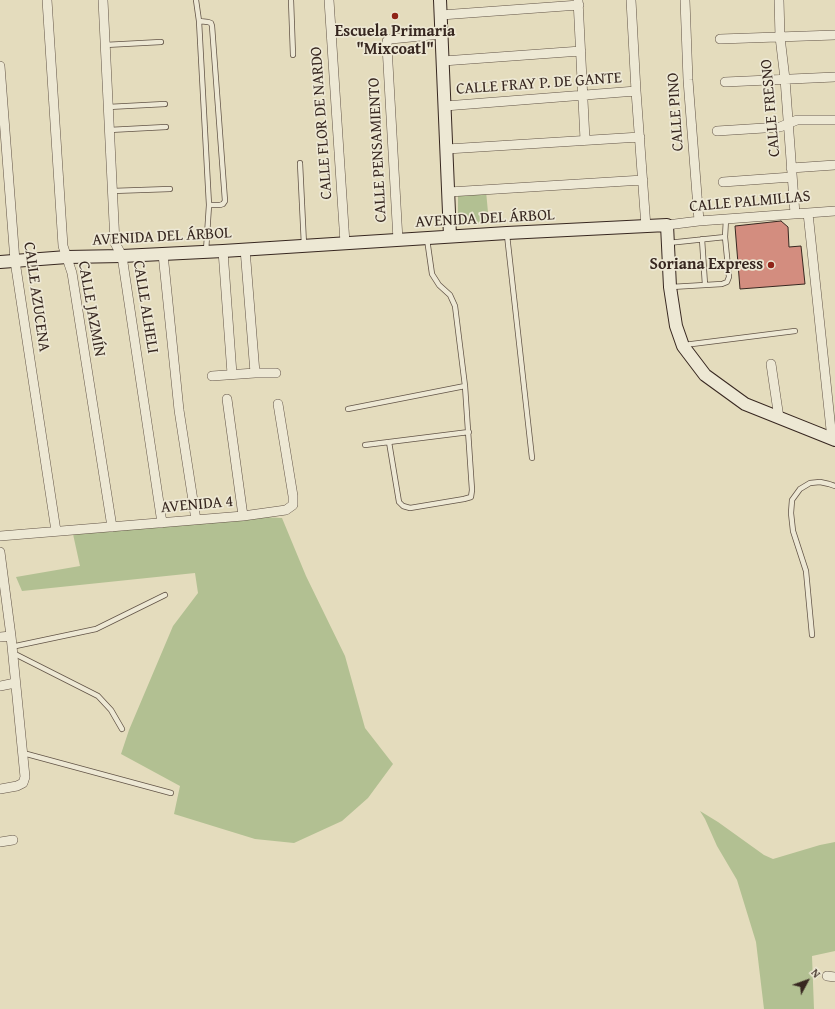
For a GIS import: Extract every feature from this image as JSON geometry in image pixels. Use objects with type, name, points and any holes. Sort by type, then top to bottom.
[{"type":"street","name":"CALLE JAZMÍN","points":[[47,0],[63,246],[72,274],[112,527]]},
{"type":"street","name":"CALLE ALHELI","points":[[103,0],[115,243],[122,256],[162,523]]},
{"type":"street","name":"CALLE FLOR DE NARDO","points":[[329,0],[345,243]]},
{"type":"street","points":[[440,0],[450,236]]},
{"type":"street","points":[[631,0],[646,226]]},
{"type":"street","name":"CALLE PINO","points":[[685,0],[688,80],[699,221]]},
{"type":"street","name":"CALLE FRESNO","points":[[779,0],[780,37],[785,79],[795,214]]},
{"type":"street","points":[[441,15],[579,2],[584,140]]},
{"type":"street","name":"CALLE PENSAMIENTO","points":[[398,240],[387,41],[391,39],[441,34]]},
{"type":"street","points":[[720,39],[835,35]]},
{"type":"street","points":[[443,61],[581,51]]},
{"type":"street","name":"CALLE AZUCENA","points":[[0,66],[15,261],[56,531]]},
{"type":"street","points":[[725,82],[835,77]]},
{"type":"street","name":"CALLE FRAY P. DE GANTE","points":[[445,106],[636,91]]},
{"type":"street","points":[[717,131],[780,127],[797,120],[835,120]]},
{"type":"street","points":[[447,149],[640,137]]},
{"type":"street","points":[[723,182],[835,166]]},
{"type":"street","points":[[449,192],[643,180]]},
{"type":"street","name":"CALLE PALMILLAS","points":[[667,225],[699,221],[835,211]]},
{"type":"street","points":[[667,225],[670,287],[676,326],[683,346],[705,375],[722,389],[745,404],[833,439],[808,213]]},
{"type":"street","name":"AVENIDA DEL ÁRBOL","points":[[0,262],[67,257],[206,252],[450,236],[667,225]]},
{"type":"street","points":[[246,249],[255,373]]},
{"type":"street","points":[[223,251],[232,374]]},
{"type":"street","points":[[163,254],[179,410],[196,520]]},
{"type":"street","points":[[771,364],[779,418]]},
{"type":"street","points":[[212,376],[276,373]]},
{"type":"street","points":[[226,399],[244,516]]},
{"type":"street","name":"AVENIDA 4","points":[[0,536],[136,526],[244,516],[286,510],[293,505],[293,496],[278,404]]},
{"type":"street","points":[[0,552],[25,777],[23,783],[17,786],[0,789]]},
{"type":"street","points":[[0,637],[10,636]]},
{"type":"street","points":[[0,686],[15,683]]},
{"type":"street","points":[[0,842],[13,840]]},
{"type":"lane","points":[[196,0],[199,21],[208,205],[206,252]]},
{"type":"lane","points":[[291,0],[293,55]]},
{"type":"lane","points":[[199,21],[208,22],[212,26],[225,201],[224,204],[220,205],[208,205]]},
{"type":"lane","points":[[105,45],[162,42]]},
{"type":"lane","points":[[108,107],[165,104]]},
{"type":"lane","points":[[109,130],[166,127]]},
{"type":"lane","points":[[300,163],[304,245]]},
{"type":"lane","points":[[112,191],[170,189]]},
{"type":"lane","points":[[670,287],[727,282],[729,277],[725,237],[726,219]]},
{"type":"lane","points":[[506,233],[532,458]]},
{"type":"lane","points":[[668,243],[725,237]]},
{"type":"lane","points":[[389,442],[399,502],[403,506],[410,508],[464,500],[471,497],[472,490],[465,386],[455,306],[450,295],[439,285],[432,274],[426,238]]},
{"type":"lane","points":[[702,239],[705,285]]},
{"type":"lane","points":[[683,346],[795,331]]},
{"type":"lane","points":[[348,410],[465,386]]},
{"type":"lane","points":[[365,445],[468,432]]},
{"type":"lane","points":[[812,635],[806,571],[793,531],[791,513],[792,500],[800,489],[810,483],[820,482],[835,486]]},
{"type":"lane","points":[[12,650],[96,629],[165,595]]},
{"type":"lane","points":[[12,650],[98,696],[111,710],[122,729]]},
{"type":"lane","points":[[23,753],[171,793]]},
{"type":"green space","points":[[486,191],[489,223],[458,224],[458,193]]},
{"type":"green space","points":[[243,516],[282,518],[306,576],[345,656],[365,728],[393,764],[368,798],[342,821],[294,843],[255,839],[174,814],[180,786],[121,754],[129,730],[173,626],[198,593],[195,573],[22,591],[16,577],[80,566],[73,534]]},
{"type":"green space","points":[[700,811],[764,855],[773,859],[835,842],[835,951],[812,956],[814,1009],[764,1009],[756,942],[737,880],[717,846]]},
{"type":"building","name":"Soriana Express","points":[[781,221],[788,227],[789,247],[801,246],[805,284],[740,289],[735,226]]},
{"type":"place","name":"Escuela Primaria \"Mixcoatl\"","points":[[395,16]]},
{"type":"place","name":"Soriana Express","points":[[771,265]]}]
